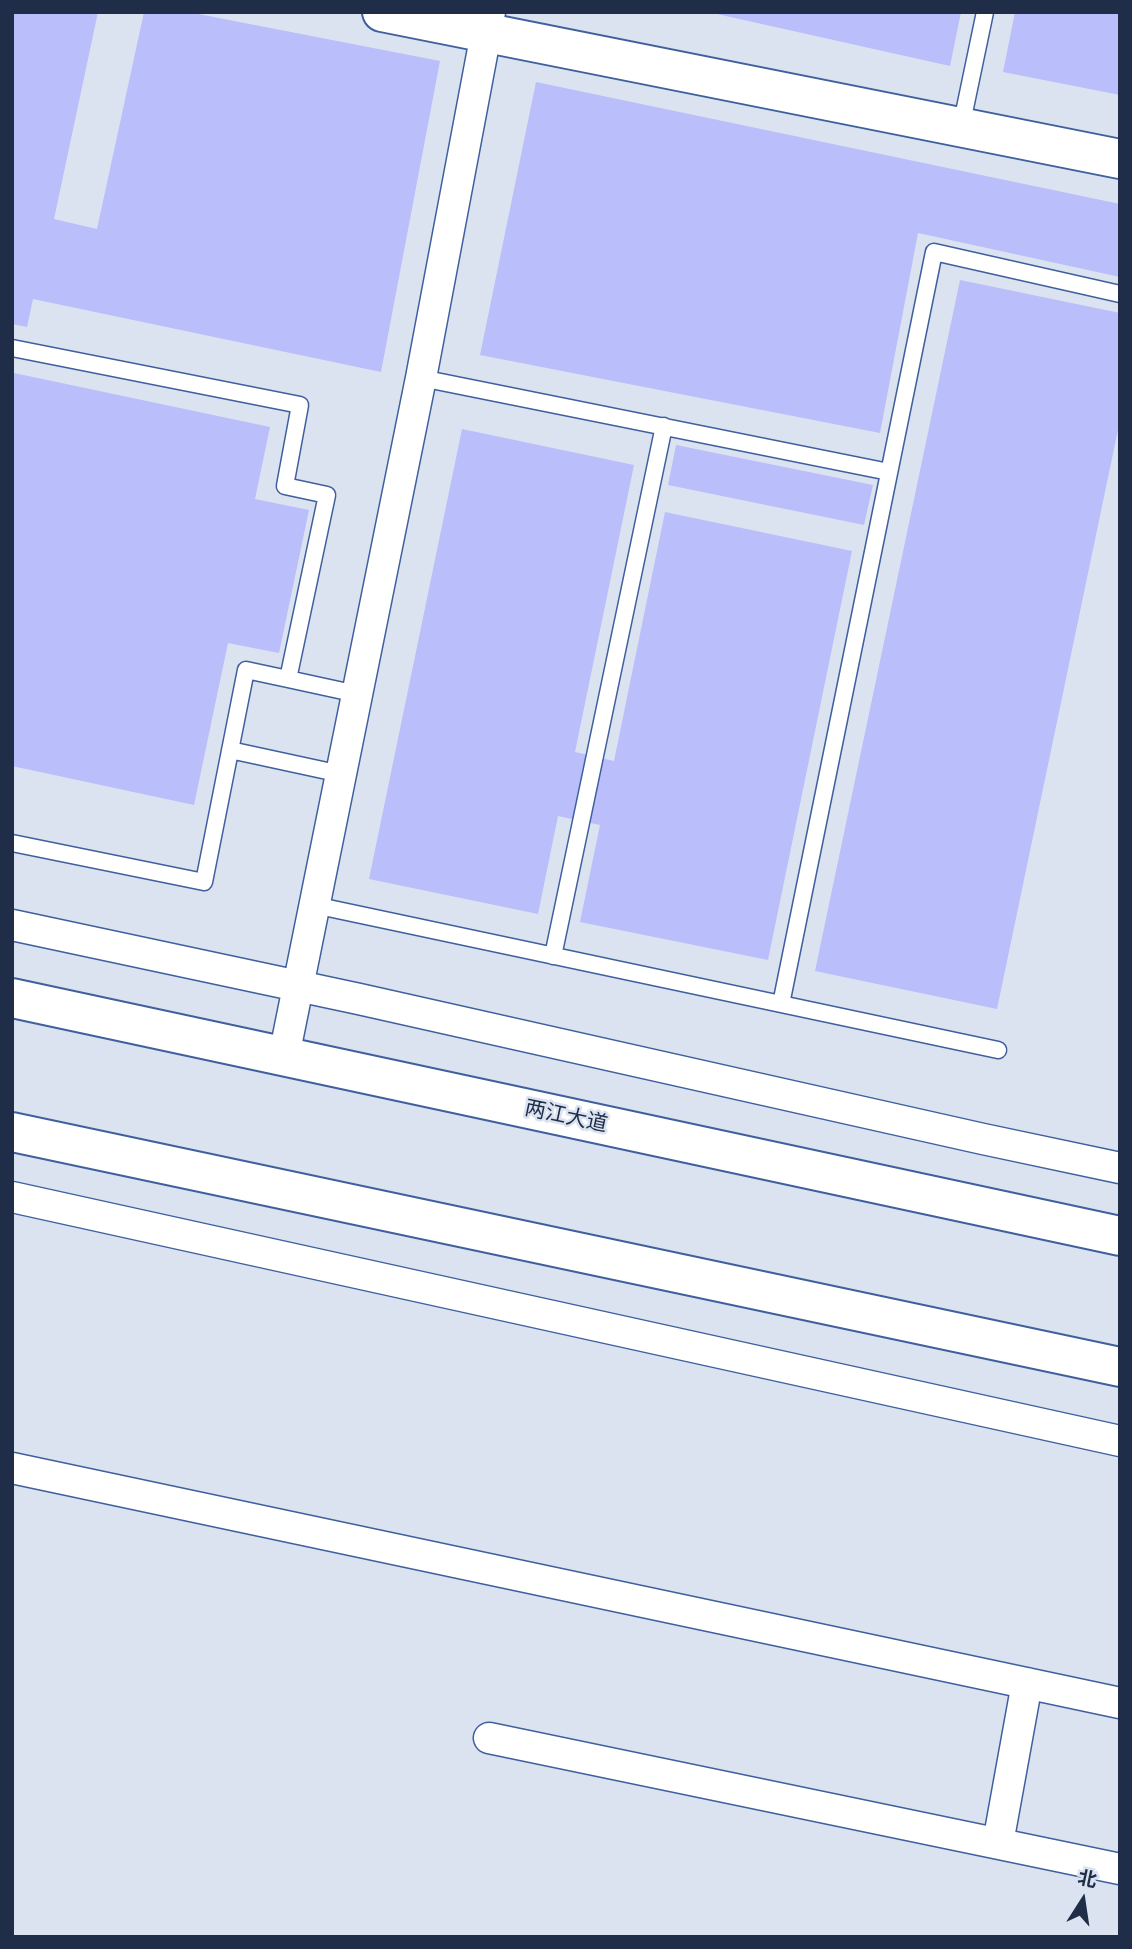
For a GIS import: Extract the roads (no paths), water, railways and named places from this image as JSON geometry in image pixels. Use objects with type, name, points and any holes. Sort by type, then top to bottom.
[{"type":"main road","points":[[382,12],[488,23],[961,127],[1120,159]]},
{"type":"main road","name":"两江大道","points":[[12,998],[1120,1236]]},
{"type":"main road","points":[[12,1132],[1120,1367]]},
{"type":"street","points":[[284,1056],[421,378],[488,23]]},
{"type":"street","points":[[12,925],[1120,1168]]},
{"type":"street","points":[[12,1197],[1120,1441]]},
{"type":"street","points":[[12,1468],[1120,1703]]},
{"type":"street","points":[[998,1843],[1027,1683]]},
{"type":"street","points":[[489,1738],[1120,1869]]},
{"type":"lane","points":[[961,127],[985,12]]},
{"type":"lane","points":[[781,1004],[934,252],[1120,294]]},
{"type":"lane","points":[[12,348],[300,405],[285,486],[327,495],[288,679]]},
{"type":"lane","points":[[421,378],[889,472]]},
{"type":"lane","points":[[553,956],[664,426]]},
{"type":"lane","points":[[12,843],[204,882],[246,670],[357,694]]},
{"type":"lane","points":[[230,750],[341,774]]},
{"type":"lane","points":[[314,905],[998,1051]]}]
